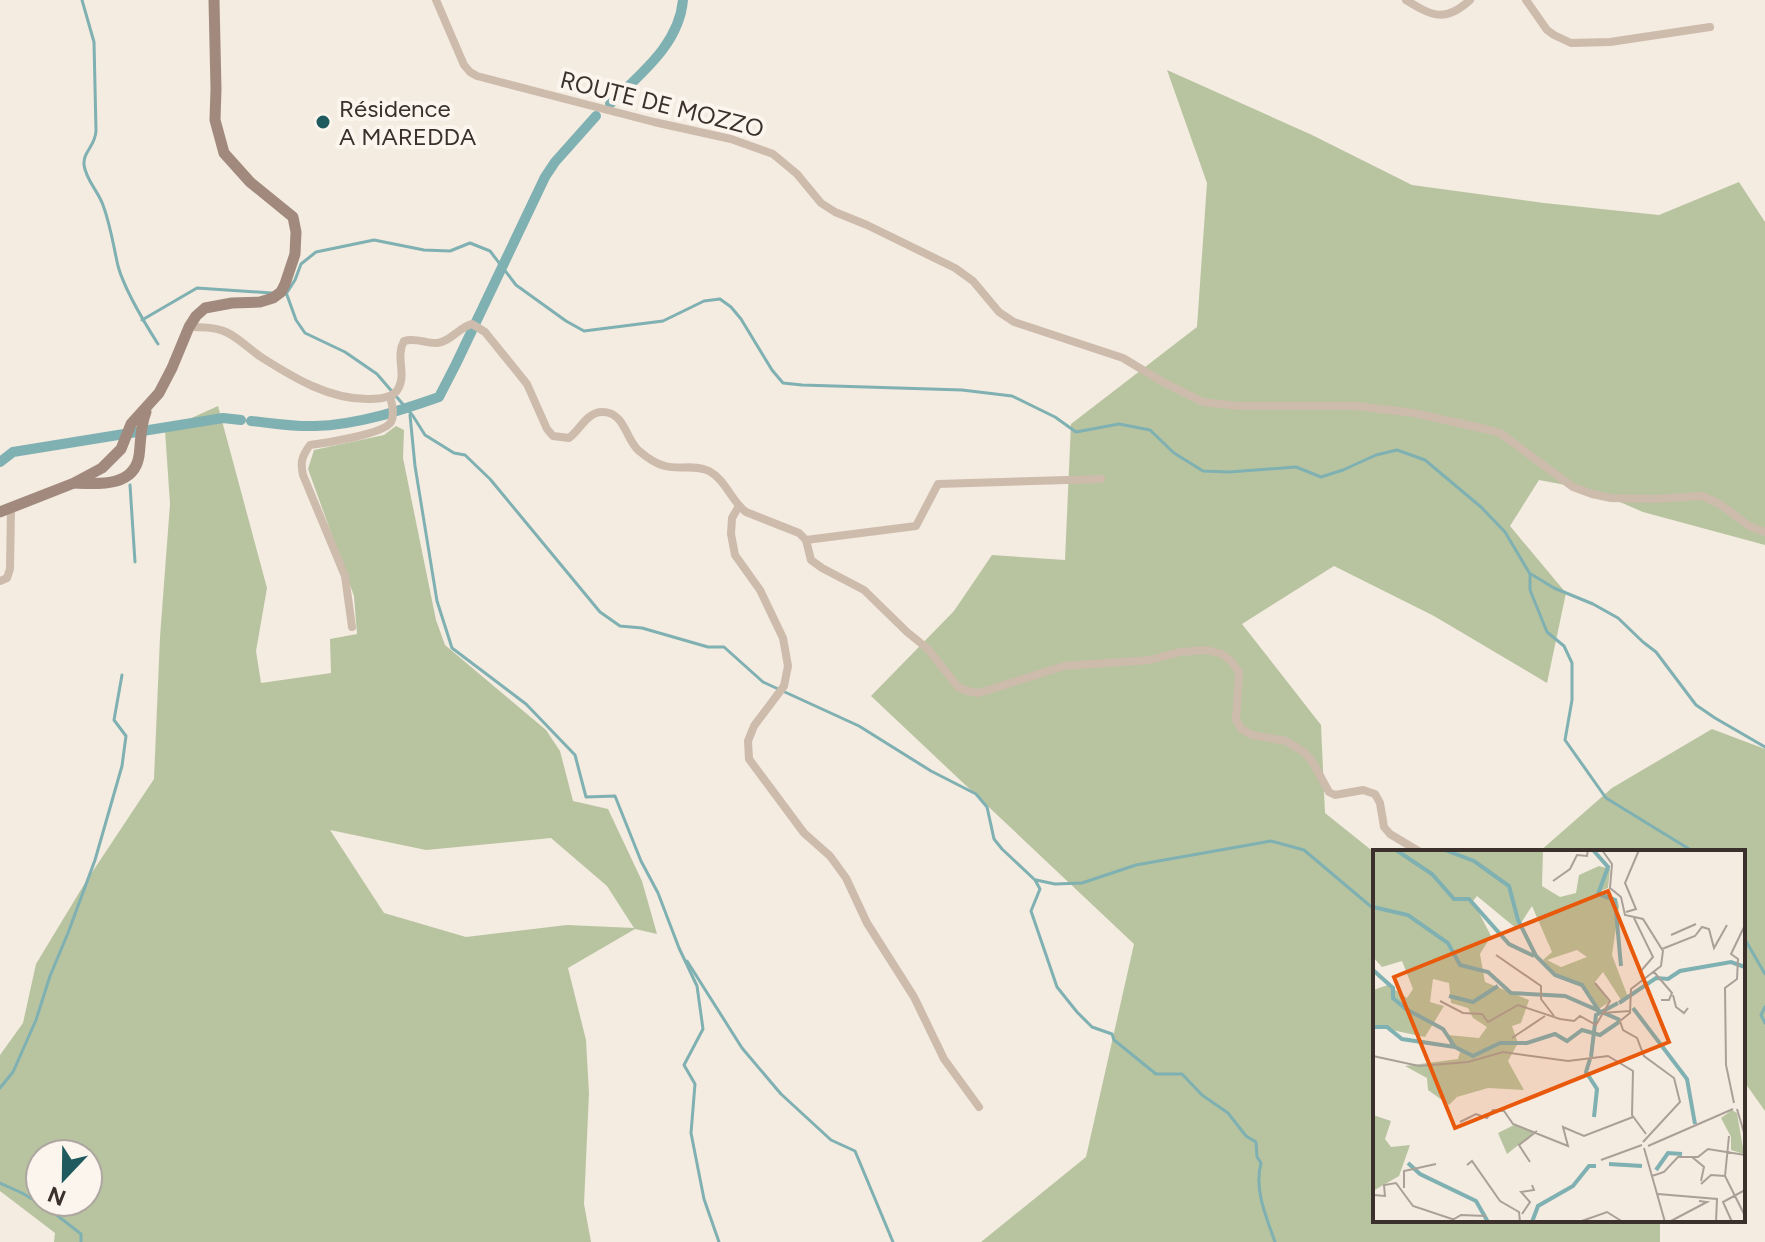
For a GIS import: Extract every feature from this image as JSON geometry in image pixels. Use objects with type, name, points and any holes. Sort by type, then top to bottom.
[{"type":"street","points":[[0,581],[7,578],[10,569],[6,510],[74,483],[102,468],[121,449],[131,424],[159,393],[189,327],[205,308],[260,302],[273,298],[285,284],[295,254],[293,217],[250,182],[224,153],[215,120],[214,0]]},
{"type":"street","name":"ROUTE DE MOZZO","points":[[436,0],[464,65],[477,76],[731,139],[764,150],[797,174],[821,203],[955,268],[973,281],[999,312],[1014,322],[1123,358],[1203,402],[1238,406],[1356,406],[1414,413],[1500,433],[1573,487],[1592,494],[1651,499],[1702,496],[1720,504],[1749,526],[1765,532]]},
{"type":"street","points":[[1406,0],[1430,14],[1439,15],[1451,14],[1470,0]]},
{"type":"street","points":[[1526,0],[1547,30],[1571,43],[1610,42],[1710,27]]},
{"type":"street","points":[[352,627],[345,576],[303,475],[300,464],[303,454],[310,445],[360,436],[388,426],[393,418],[394,393],[402,376],[399,354],[404,341],[411,339],[435,344],[472,324],[485,332],[527,384],[542,420],[553,436],[569,438],[593,413],[612,413],[619,419],[636,449],[654,461],[667,467],[696,467],[708,471],[720,479],[746,512],[799,533],[806,540],[811,560],[864,590],[928,649],[958,687],[979,693],[1064,666],[1150,660],[1180,652],[1207,650],[1222,654],[1239,672],[1236,719],[1241,729],[1252,735],[1286,741],[1304,752],[1329,792],[1335,795],[1363,790],[1375,794],[1380,803],[1384,827],[1417,850]]},
{"type":"street","points":[[189,327],[228,332],[261,357],[335,396],[362,400],[378,399],[394,393]]},
{"type":"street","points":[[74,483],[122,481],[134,470],[138,460],[141,425],[149,404]]},
{"type":"street","points":[[121,449],[138,460]]},
{"type":"street","points":[[806,540],[916,526],[938,484],[1101,479]]},
{"type":"street","points":[[739,506],[732,518],[735,555],[760,590],[783,638],[788,666],[784,686],[754,726],[748,741],[749,759],[804,833],[830,856],[846,878],[867,923],[914,997],[944,1059],[979,1107]]},
{"type":"green space","points":[[1167,70],[1312,135],[1412,185],[1659,215],[1739,182],[1765,222],[1765,545],[1643,512],[1592,490],[1539,480],[1510,526],[1566,593],[1547,683],[1434,616],[1334,566],[1242,624],[1321,725],[1325,813],[1373,851],[1373,1222],[1660,1222],[1660,1242],[981,1242],[1086,1157],[1134,944],[871,696],[954,611],[992,555],[1065,560],[1071,424],[1197,327],[1207,183]]},
{"type":"green space","points":[[218,406],[267,588],[256,651],[261,683],[331,673],[330,639],[357,634],[354,596],[308,469],[314,450],[384,435],[396,426],[404,430],[403,458],[436,620],[445,645],[546,730],[560,751],[573,801],[608,809],[642,881],[657,934],[635,929],[568,968],[586,1040],[589,1093],[584,1204],[591,1242],[54,1242],[55,1233],[35,1218],[104,1218],[104,1138],[24,1138],[24,1209],[0,1191],[0,1055],[23,1023],[36,964],[154,779],[170,504],[165,430]],"holes":[[[330,830],[426,850],[551,838],[607,886],[634,928],[567,925],[466,937],[384,913]]]},
{"type":"green space","points":[[1712,729],[1765,749],[1765,1111],[1745,1083],[1745,850],[1541,850],[1612,788]]},
{"type":"waterway","points":[[82,0],[94,42],[96,131],[85,156],[85,170],[103,205],[125,286],[158,344]]},
{"type":"waterway","points":[[610,104],[666,45],[680,16],[683,0]]},
{"type":"waterway","points":[[251,421],[299,426],[331,425],[378,416],[439,397],[545,177],[596,116]]},
{"type":"waterway","points":[[284,294],[295,280],[301,264],[316,252],[374,240],[424,250],[450,251],[470,243],[490,251],[516,285],[584,331],[663,321],[704,301],[720,299],[741,319],[783,383],[962,390],[1012,396],[1055,417],[1076,432],[1119,424],[1150,430],[1174,453],[1203,471],[1296,467],[1321,477],[1397,450],[1425,460],[1481,507],[1505,532],[1530,574],[1530,590],[1547,632],[1564,646],[1572,663],[1572,700],[1565,740],[1606,798],[1691,850]]},
{"type":"waterway","points":[[142,320],[197,288],[272,293]]},
{"type":"waterway","points":[[287,295],[296,320],[305,333],[345,352],[377,374],[425,435],[454,453],[465,455],[490,479],[600,612],[620,626],[642,628],[708,647],[724,647],[763,682],[859,726],[931,771],[976,794],[987,807],[994,839],[1035,880],[1040,889],[1031,911],[1057,987],[1092,1027],[1112,1034],[1114,1040],[1156,1074],[1182,1074],[1202,1095],[1228,1113],[1246,1136],[1256,1142],[1257,1157],[1261,1163],[1260,1193],[1275,1242]]},
{"type":"waterway","points":[[410,415],[437,601],[452,648],[526,704],[575,755],[586,797],[615,796],[697,986],[703,1029],[684,1065],[695,1084],[691,1133],[704,1199],[719,1242]]},
{"type":"waterway","points":[[0,462],[13,452],[223,418],[241,420]]},
{"type":"waterway","points":[[130,485],[135,562]]},
{"type":"waterway","points":[[1531,574],[1618,618],[1656,652],[1696,705],[1765,747]]},
{"type":"waterway","points":[[0,1088],[13,1072],[36,1020],[95,860],[122,766],[126,736],[114,720],[122,675]]},
{"type":"waterway","points":[[1036,880],[1055,884],[1082,883],[1136,865],[1271,841],[1304,850],[1373,908]]},
{"type":"waterway","points":[[1745,939],[1765,974]]},
{"type":"waterway","points":[[687,961],[742,1048],[781,1094],[831,1140],[855,1151],[893,1242]]},
{"type":"waterway","points":[[1765,1007],[1761,1015],[1765,1023]]},
{"type":"waterway","points":[[0,1183],[49,1209],[81,1234],[81,1242]]},
{"type":"place","name":"Résidence A MAREDDA","points":[[323,122]]}]
